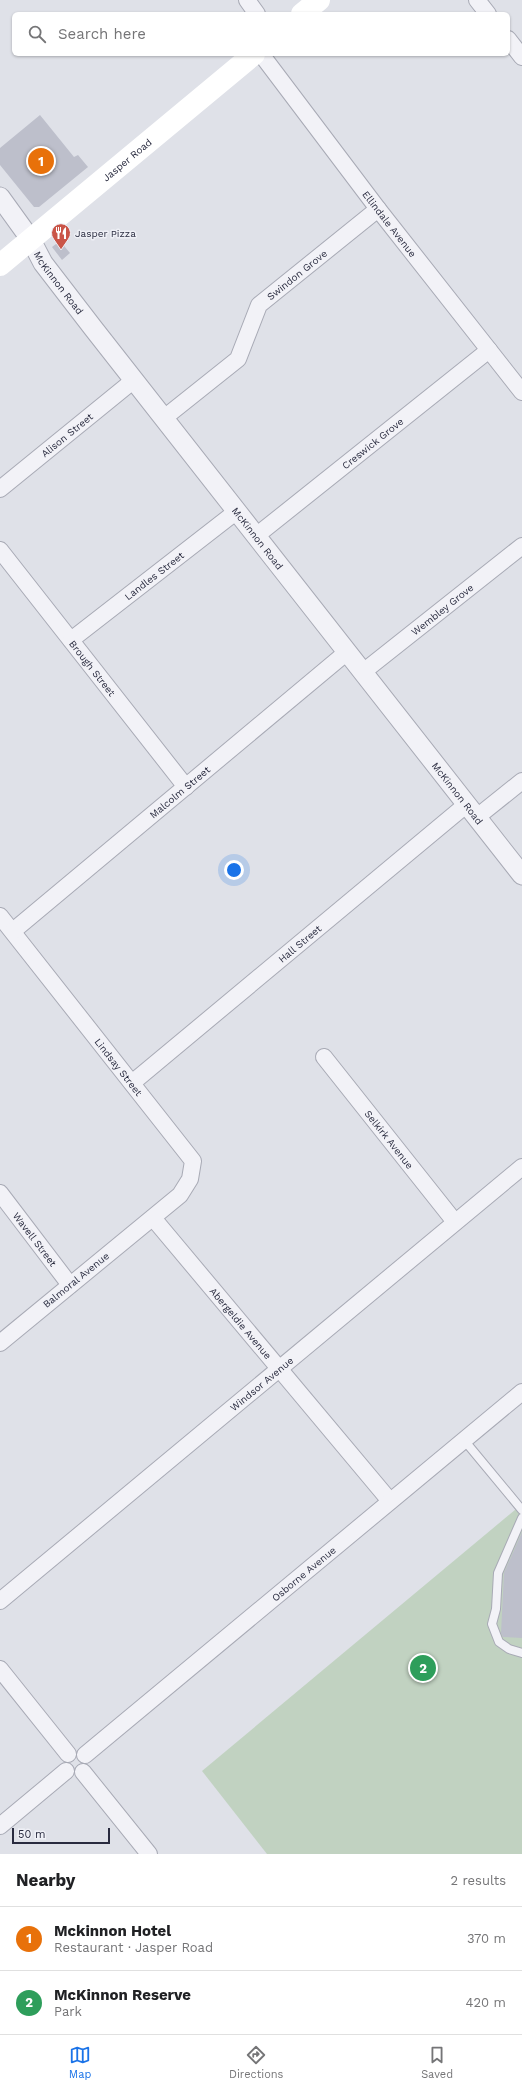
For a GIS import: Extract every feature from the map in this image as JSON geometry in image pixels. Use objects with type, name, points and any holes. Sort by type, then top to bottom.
[{"type":"main road","points":[[304,12],[319,0]]},
{"type":"main road","name":"Jasper Road","points":[[0,265],[252,56]]},
{"type":"street","points":[[247,0],[255,12]]},
{"type":"street","points":[[478,0],[487,12]]},
{"type":"street","points":[[510,42],[522,58]]},
{"type":"street","name":"Ellindale Avenue","points":[[263,56],[378,209],[522,392]]},
{"type":"street","name":"McKinnon Road","points":[[0,197],[31,240],[43,263],[522,875]]},
{"type":"street","name":"Swindon Grove","points":[[164,418],[238,359],[259,305],[378,209]]},
{"type":"street","name":"Creswick Grove","points":[[256,536],[489,350]]},
{"type":"street","name":"Alison Street","points":[[0,489],[134,380]]},
{"type":"street","name":"Landles Street","points":[[71,640],[237,511]]},
{"type":"street","name":"Wembley Grove","points":[[363,672],[522,546]]},
{"type":"street","name":"Brough Street","points":[[0,550],[186,787]]},
{"type":"street","name":"Malcolm Street","points":[[12,932],[347,652]]},
{"type":"street","name":"Hall Street","points":[[132,1083],[472,811],[522,781]]},
{"type":"street","name":"Lindsay Street","points":[[0,916],[193,1161],[190,1179],[180,1195],[153,1218]]},
{"type":"street","name":"Selkirk Avenue","points":[[324,1057],[455,1222]]},
{"type":"street","name":"Windsor Avenue","points":[[0,1601],[522,1166]]},
{"type":"street","name":"Wavell Street","points":[[0,1193],[70,1285]]},
{"type":"street","name":"Balmoral Avenue","points":[[0,1343],[153,1218]]},
{"type":"street","name":"Abergeldie Avenue","points":[[153,1218],[390,1501]]},
{"type":"street","name":"Osborne Avenue","points":[[85,1755],[522,1392]]},
{"type":"street","points":[[0,1669],[68,1754]]},
{"type":"street","points":[[75,1750],[85,1755],[88,1766],[83,1772],[72,1775],[66,1770],[63,1763],[68,1754],[75,1750]]},
{"type":"street","points":[[0,1826],[66,1770]]},
{"type":"street","points":[[83,1772],[149,1854]]},
{"type":"lane","points":[[464,1440],[522,1510]]},
{"type":"lane","points":[[522,1518],[498,1572],[496,1610],[492,1624],[496,1638],[501,1644],[522,1653]]},
{"type":"green space","points":[[522,1504],[522,1854],[267,1854],[202,1771]]},
{"type":"building","points":[[40,115],[74,157],[78,155],[88,167],[39,207],[34,207],[0,165],[0,148]]},
{"type":"building","name":"Jasper Pizza","points":[[60,241],[70,253],[62,260],[52,247]]},
{"type":"building","points":[[522,1532],[522,1638],[503,1637],[501,1633],[504,1573]]},
{"type":"place","name":"Mckinnon Hotel","points":[[41,161]]},
{"type":"place","name":"Jasper Pizza","points":[[61,250]]},
{"type":"place","name":"McKinnon Reserve","points":[[423,1668]]}]
